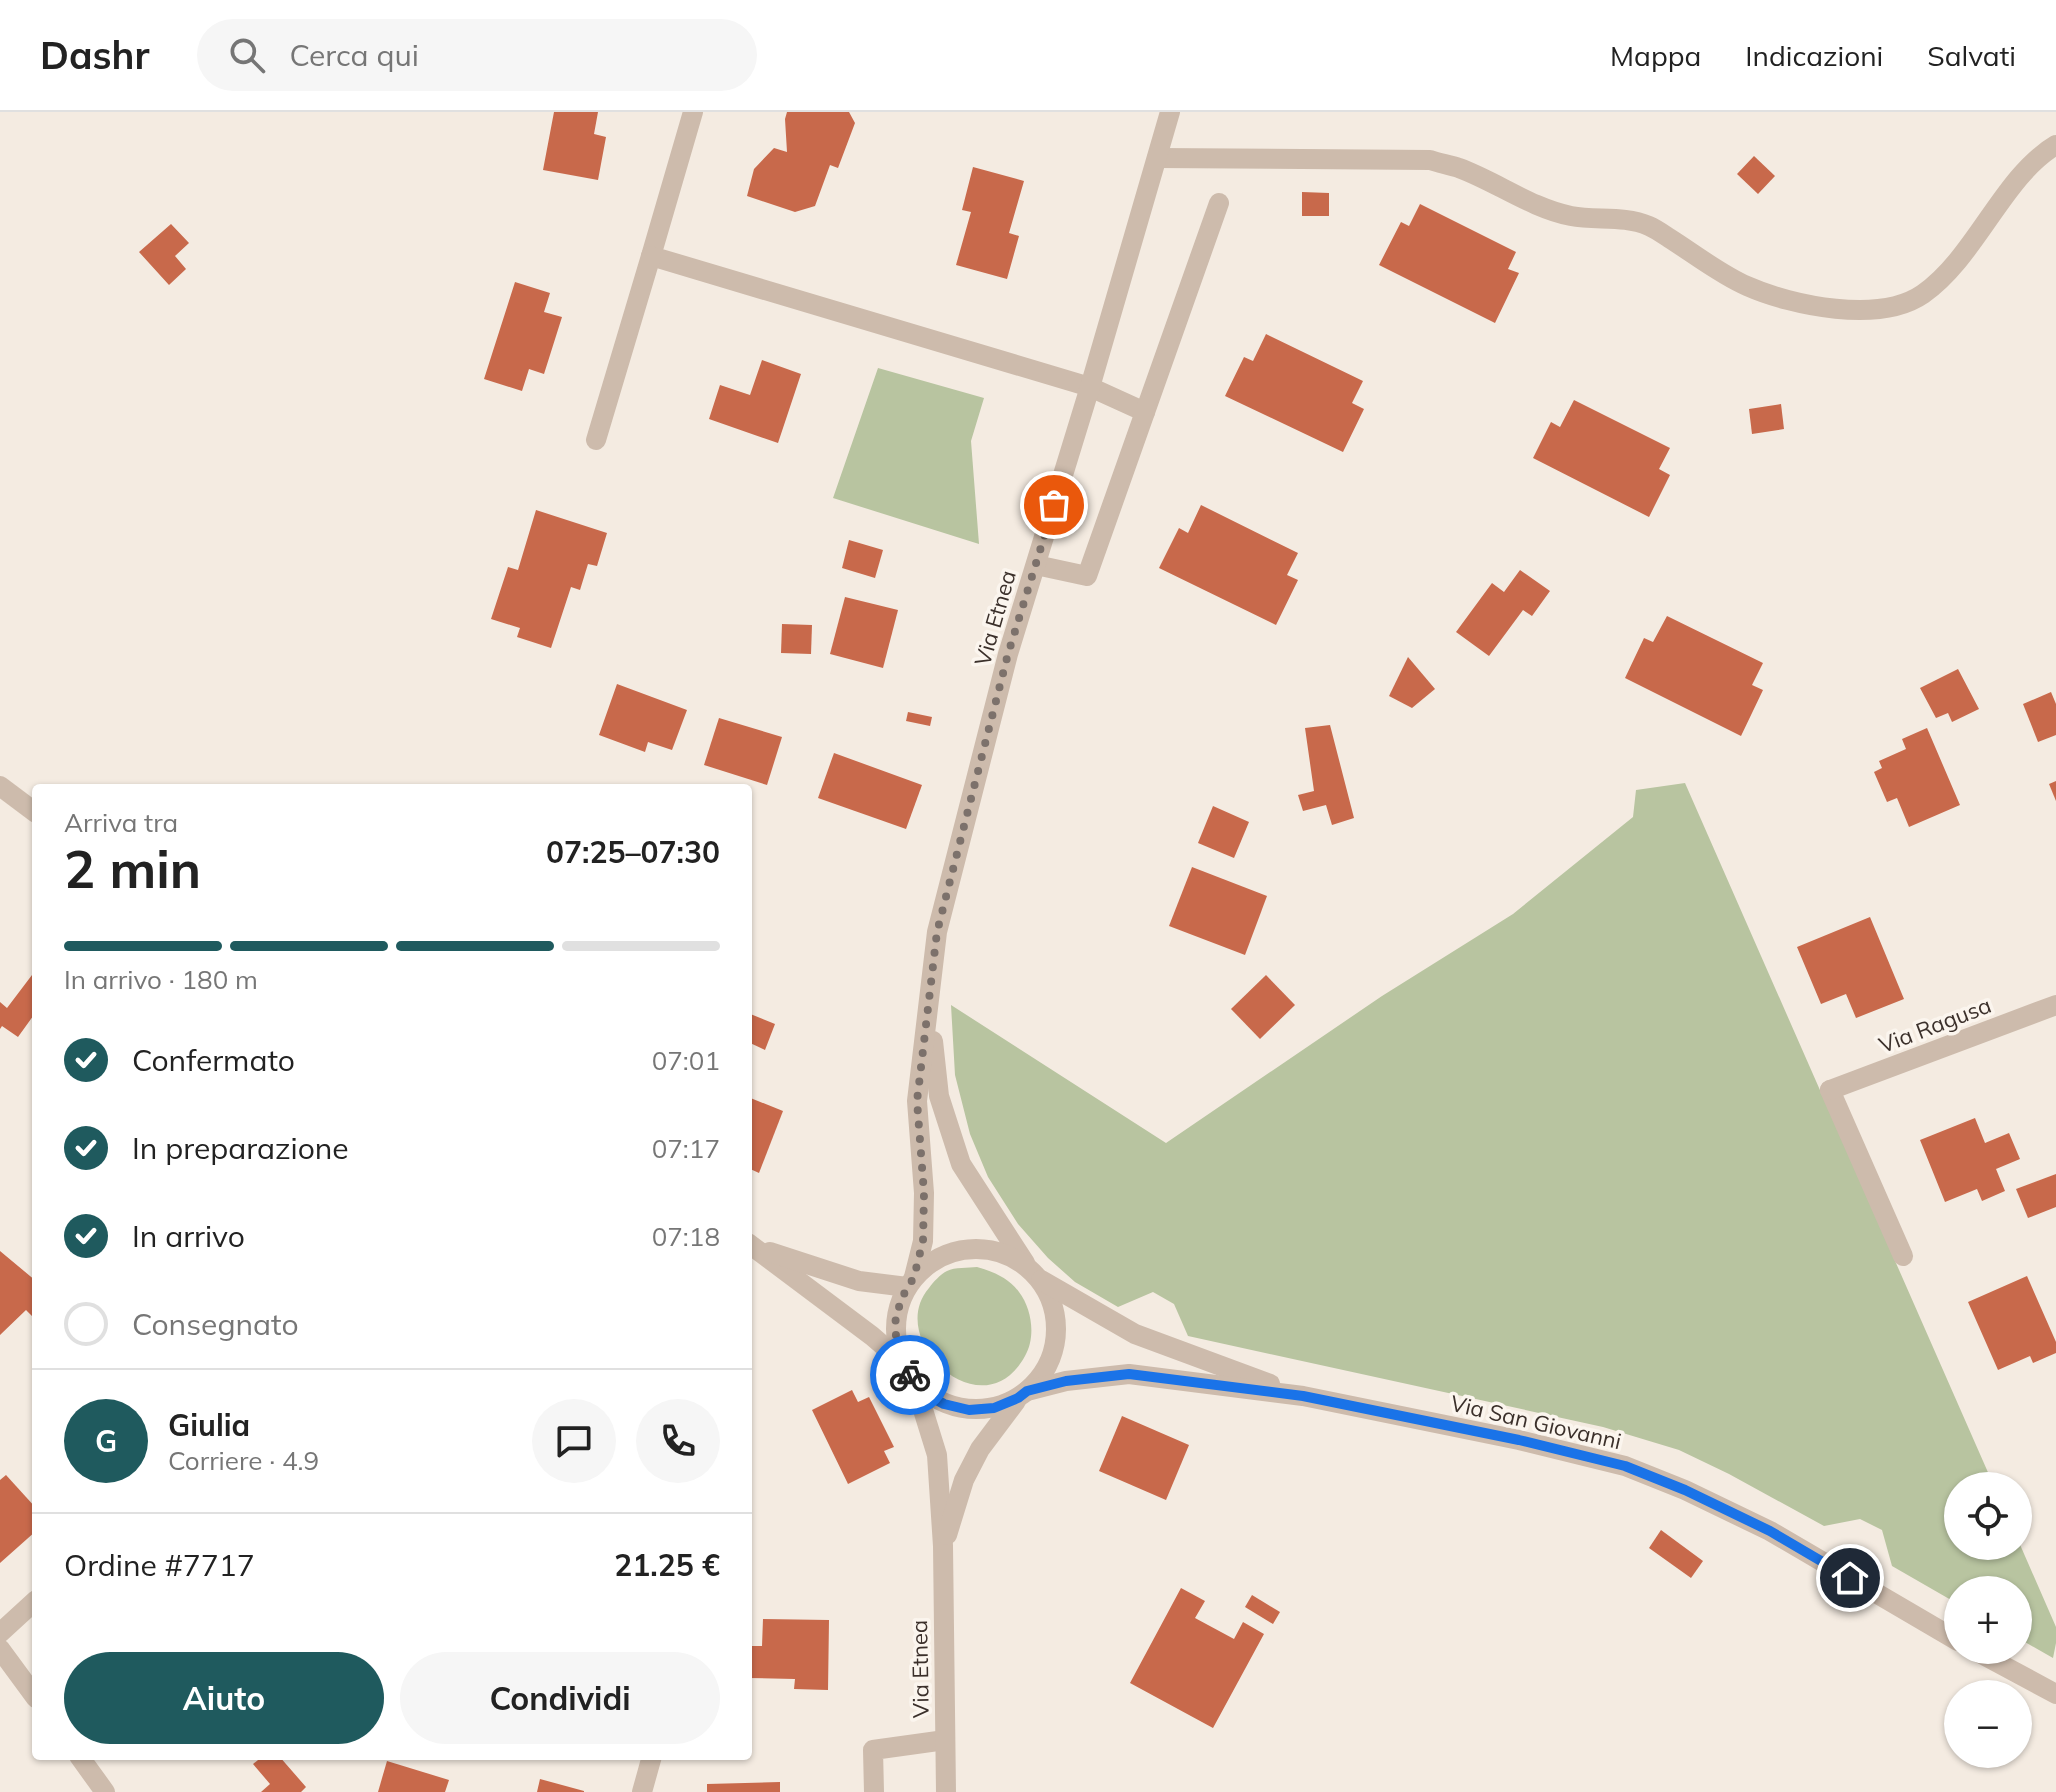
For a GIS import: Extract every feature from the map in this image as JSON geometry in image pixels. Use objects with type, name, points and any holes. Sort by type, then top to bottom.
[{"type":"street","points":[[596,440],[693,112]]},
{"type":"street","name":"Via Etnea","points":[[929,1006],[937,932],[1008,654],[1170,112]]},
{"type":"street","points":[[1157,158],[1430,160],[1459,168],[1531,202],[1571,216],[1622,218],[1650,226],[1746,286],[1799,302],[1863,311],[1898,305],[1922,295],[1949,271],[2017,181],[2044,152],[2056,145]]},
{"type":"street","points":[[1036,565],[1087,576],[1219,203]]},
{"type":"street","points":[[651,256],[1090,387],[1145,412]]},
{"type":"street","points":[[0,786],[32,810]]},
{"type":"street","name":"Via Ragusa","points":[[1903,1256],[1830,1090],[2056,1005]]},
{"type":"street","points":[[929,1006],[939,1096],[961,1164],[1050,1299],[1056,1324],[1054,1349],[1044,1372],[980,1449],[964,1480],[943,1546]]},
{"type":"street","points":[[901,1361],[895,1336],[897,1311],[911,1282],[923,1241],[924,1193],[917,1101],[929,1006]]},
{"type":"street","points":[[752,1245],[859,1281],[911,1282],[934,1260],[945,1255],[970,1249],[995,1251],[1018,1261],[1135,1334],[1303,1396]]},
{"type":"street","points":[[752,1246],[872,1336],[901,1361],[914,1381],[933,1398],[957,1408],[994,1408],[1066,1381],[1129,1374],[1303,1396]]},
{"type":"street","name":"Via Etnea","points":[[914,1381],[937,1455],[943,1546],[946,1792]]},
{"type":"street","name":"Via San Giovanni","points":[[1303,1396],[1519,1440],[1625,1466],[1685,1490],[1770,1531],[1944,1633]]},
{"type":"street","points":[[0,1633],[32,1604]]},
{"type":"street","points":[[0,1649],[32,1693]]},
{"type":"street","points":[[2000,1664],[2056,1694]]},
{"type":"street","points":[[874,1792],[873,1750],[945,1740]]},
{"type":"street","points":[[82,1760],[105,1792]]},
{"type":"street","points":[[642,1792],[651,1760]]},
{"type":"green space","points":[[878,368],[984,398],[971,441],[979,544],[833,498]]},
{"type":"green space","points":[[1685,783],[1988,1472],[1944,1472],[1944,1560],[2027,1560],[2056,1627],[2053,1658],[2032,1646],[2032,1576],[1944,1576],[1944,1596],[1892,1566],[1882,1530],[1860,1519],[1824,1526],[1679,1450],[1603,1427],[1188,1336],[1174,1304],[1153,1292],[1118,1307],[1075,1282],[1048,1258],[1018,1224],[988,1177],[970,1134],[955,1075],[951,1005],[1166,1143],[1382,996],[1513,914],[1633,817],[1636,790]]},
{"type":"green space","points":[[977,1267],[1000,1276],[1015,1287],[1027,1306],[1031,1323],[1031,1340],[1025,1356],[1007,1377],[986,1385],[964,1382],[944,1370],[929,1353],[919,1331],[918,1309],[933,1283],[950,1270]]},
{"type":"building","points":[[554,112],[598,112],[594,134],[606,137],[598,180],[543,170]]},
{"type":"building","points":[[787,112],[849,112],[855,123],[838,168],[830,165],[815,206],[795,212],[747,196],[754,169],[774,148],[787,152]]},
{"type":"building","points":[[1754,156],[1775,176],[1758,194],[1737,174]]},
{"type":"building","points":[[973,167],[1024,181],[1009,233],[1019,236],[1007,279],[956,265],[971,212],[962,210]]},
{"type":"building","points":[[1302,192],[1329,193],[1329,216],[1302,216]]},
{"type":"building","points":[[1420,204],[1516,252],[1508,269],[1519,273],[1495,323],[1379,265],[1401,222],[1409,226]]},
{"type":"building","points":[[171,224],[189,243],[175,256],[186,269],[169,285],[139,252]]},
{"type":"building","points":[[515,282],[550,293],[544,312],[562,317],[544,374],[529,369],[522,391],[484,379]]},
{"type":"building","points":[[1266,334],[1363,381],[1352,403],[1364,409],[1343,452],[1225,396],[1244,357],[1253,361]]},
{"type":"building","points":[[762,360],[801,374],[778,443],[709,419],[720,385],[750,395]]},
{"type":"building","points":[[1574,400],[1670,448],[1659,469],[1670,475],[1649,517],[1533,458],[1551,422],[1560,427]]},
{"type":"building","points":[[1781,404],[1784,429],[1752,434],[1749,409]]},
{"type":"building","points":[[1201,505],[1298,553],[1287,575],[1298,580],[1276,625],[1159,568],[1179,528],[1188,533]]},
{"type":"building","points":[[536,510],[607,533],[597,566],[588,564],[580,590],[571,587],[551,648],[517,637],[520,628],[491,619],[508,567],[518,570]]},
{"type":"building","points":[[849,540],[883,550],[875,578],[842,568]]},
{"type":"building","points":[[1520,570],[1550,591],[1532,616],[1523,610],[1489,656],[1456,632],[1492,583],[1504,592]]},
{"type":"building","points":[[845,597],[898,610],[883,668],[830,654]]},
{"type":"building","points":[[1667,616],[1763,663],[1752,685],[1763,690],[1741,736],[1625,678],[1644,638],[1653,642]]},
{"type":"building","points":[[782,624],[812,625],[811,654],[781,653]]},
{"type":"building","points":[[1408,657],[1435,689],[1412,708],[1389,696]]},
{"type":"building","points":[[1958,669],[1979,709],[1952,722],[1948,713],[1936,718],[1920,688]]},
{"type":"building","points":[[617,684],[687,710],[672,750],[648,742],[645,752],[599,735]]},
{"type":"building","points":[[2051,692],[2056,704],[2056,735],[2038,742],[2023,704]]},
{"type":"building","points":[[908,712],[932,717],[930,726],[906,721]]},
{"type":"building","points":[[719,718],[782,737],[767,785],[704,765]]},
{"type":"building","points":[[1330,725],[1354,818],[1332,825],[1326,805],[1303,811],[1298,795],[1314,791],[1305,728]]},
{"type":"building","points":[[1927,728],[1960,805],[1909,827],[1897,798],[1887,802],[1874,772],[1882,768],[1879,761],[1906,749],[1902,739]]},
{"type":"building","points":[[834,753],[922,785],[906,829],[818,798]]},
{"type":"building","points":[[2056,781],[2056,801],[2049,784]]},
{"type":"building","points":[[1213,806],[1249,822],[1234,858],[1198,843]]},
{"type":"building","points":[[1192,867],[1267,896],[1245,955],[1169,926]]},
{"type":"building","points":[[1870,917],[1904,999],[1856,1018],[1846,994],[1821,1004],[1797,947]]},
{"type":"building","points":[[32,975],[32,1018],[18,1037],[2,1026],[0,1029],[0,1002],[7,1008]]},
{"type":"building","points":[[1266,975],[1295,1005],[1260,1039],[1231,1009]]},
{"type":"building","points":[[752,1015],[775,1024],[765,1050],[752,1044]]},
{"type":"building","points":[[752,1099],[783,1111],[759,1173],[752,1170]]},
{"type":"building","points":[[1975,1118],[1985,1143],[2009,1133],[2020,1159],[1996,1169],[2005,1191],[1982,1201],[1977,1189],[1945,1202],[1920,1140]]},
{"type":"building","points":[[2056,1174],[2056,1207],[2028,1218],[2016,1189]]},
{"type":"building","points":[[0,1251],[32,1278],[32,1316],[26,1310],[0,1335]]},
{"type":"building","points":[[2027,1276],[2056,1342],[2056,1353],[2033,1363],[2030,1356],[1998,1370],[1968,1302]]},
{"type":"building","points":[[852,1390],[858,1402],[869,1397],[894,1447],[884,1451],[890,1463],[848,1484],[812,1410]]},
{"type":"building","points":[[1122,1416],[1189,1445],[1166,1500],[1099,1471]]},
{"type":"building","points":[[6,1475],[32,1504],[32,1535],[0,1563],[0,1480]]},
{"type":"building","points":[[1661,1530],[1703,1561],[1691,1578],[1649,1548]]},
{"type":"building","points":[[1181,1588],[1205,1601],[1195,1618],[1234,1639],[1243,1622],[1264,1634],[1213,1728],[1130,1683]]},
{"type":"building","points":[[1252,1595],[1280,1612],[1273,1624],[1245,1607]]},
{"type":"building","points":[[763,1619],[829,1620],[828,1690],[794,1689],[795,1679],[752,1678],[752,1646],[762,1646]]},
{"type":"building","points":[[258,1760],[282,1760],[306,1787],[301,1792],[261,1792],[270,1784],[253,1764]]},
{"type":"building","points":[[387,1761],[449,1780],[445,1792],[378,1792]]},
{"type":"building","points":[[540,1779],[584,1791],[584,1792],[537,1792]]},
{"type":"building","points":[[780,1782],[780,1792],[707,1792],[707,1784]]},
{"type":"way so far","points":[[910,1375],[897,1349],[895,1323],[901,1299],[914,1277],[923,1241],[924,1193],[917,1101],[937,932],[1008,654],[1054,505]]},
{"type":"route","points":[[910,1375],[933,1398],[969,1410],[994,1408],[1027,1391],[1066,1381],[1129,1374],[1303,1396],[1519,1440],[1625,1466],[1685,1490],[1770,1531],[1850,1578]]}]
